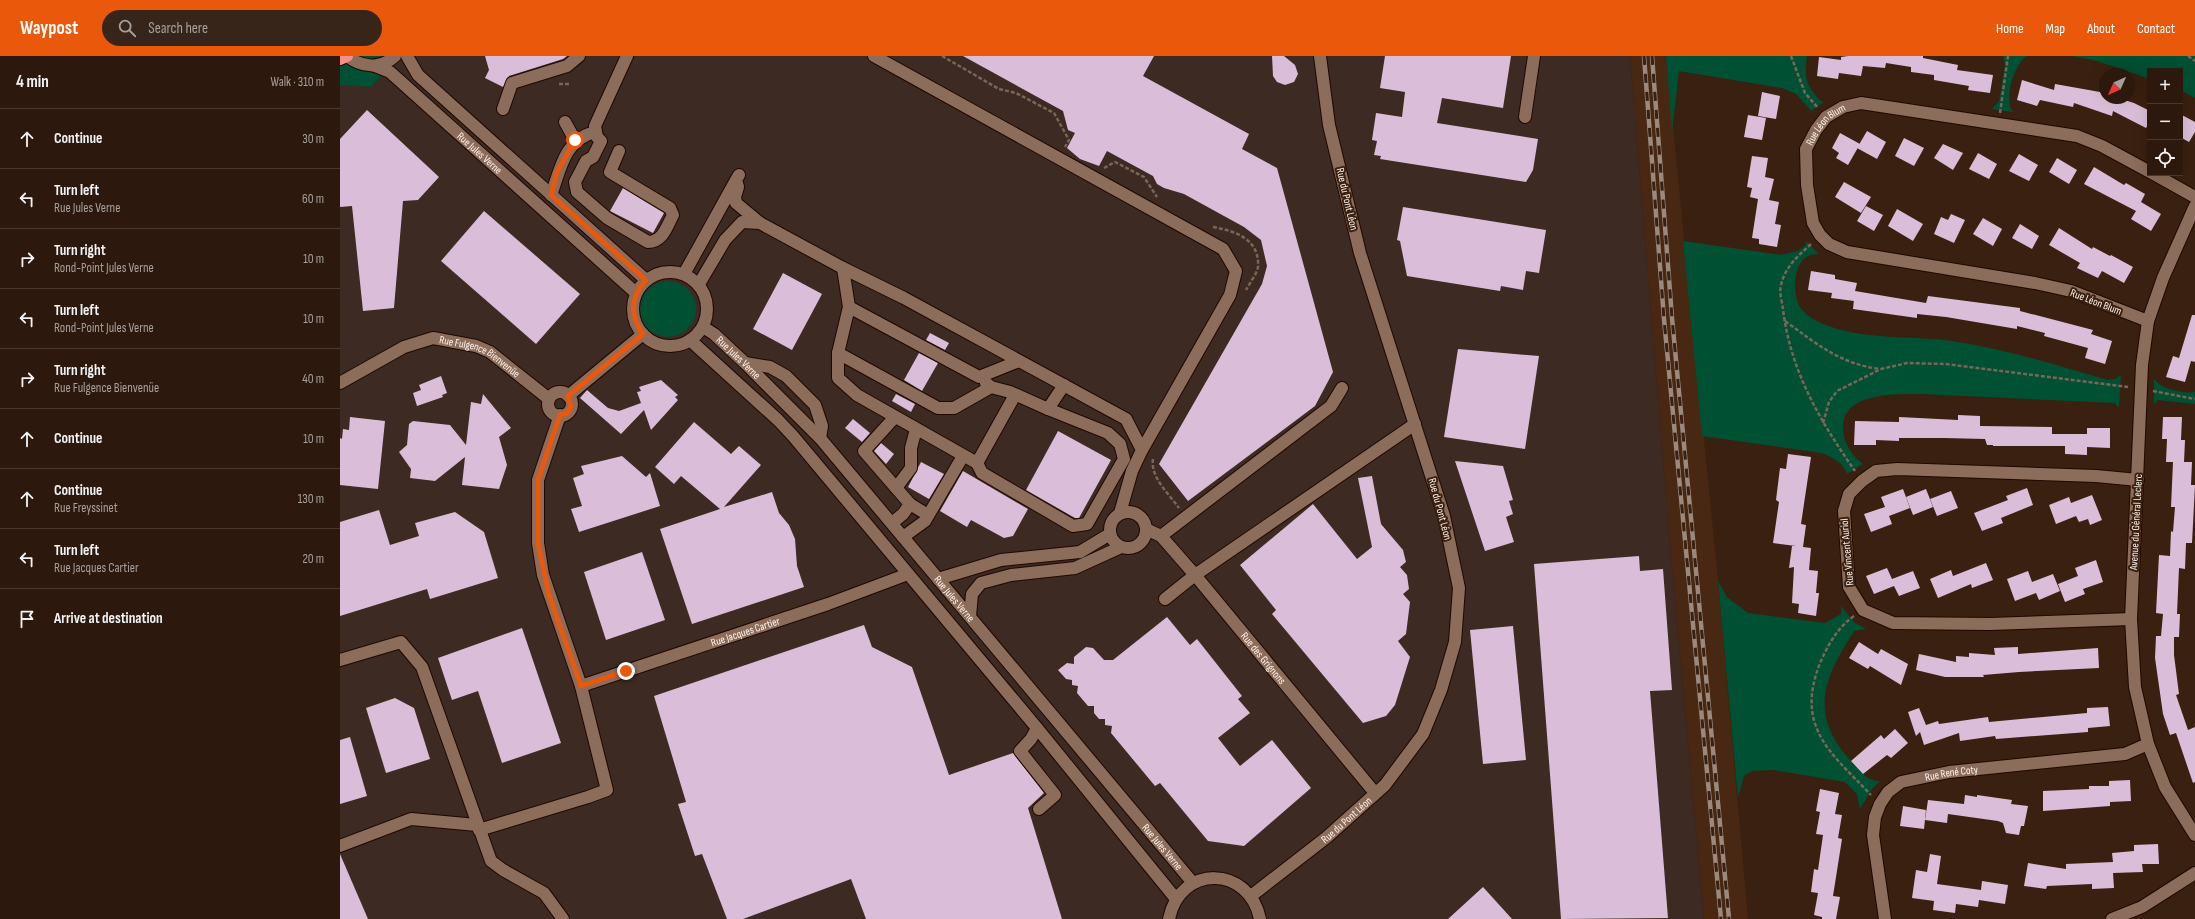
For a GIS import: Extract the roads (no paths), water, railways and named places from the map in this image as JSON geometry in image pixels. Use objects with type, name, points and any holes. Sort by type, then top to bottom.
[{"type":"highway","points":[[340,59],[347,56]]},
{"type":"street","name":"Rue Jules Verne","points":[[347,56],[364,65],[374,66],[390,72],[636,293]]},
{"type":"street","points":[[374,66],[383,63],[394,56]]},
{"type":"street","name":"Rue Jules Verne","points":[[407,56],[418,74],[646,280]]},
{"type":"street","points":[[503,109],[512,83],[567,66],[579,56]]},
{"type":"street","points":[[619,151],[610,172],[670,208],[673,215],[659,239],[655,242],[648,242],[607,218],[577,192],[575,182],[586,162],[592,157],[598,136],[594,126],[609,96],[615,78],[627,56]]},
{"type":"street","points":[[874,56],[1223,249],[1236,271],[1230,295],[1142,450],[1132,471],[1120,513],[1112,522],[1110,534],[1112,539],[1121,547]]},
{"type":"street","name":"Rue du Pont Léon","points":[[1251,896],[1327,837],[1385,785],[1423,734],[1441,690],[1455,642],[1459,588],[1444,516],[1360,253],[1329,124],[1320,56]]},
{"type":"street","points":[[1525,117],[1534,56]]},
{"type":"street","name":"Rue Léon Blum","points":[[2147,170],[2102,146],[2077,136],[1861,103],[1843,107],[1826,117],[1816,130],[1806,149],[1807,185],[1813,223],[1820,236],[1829,244],[1847,252],[2035,283],[2071,291],[2148,321]]},
{"type":"street","points":[[565,122],[575,140]]},
{"type":"street","points":[[575,140],[598,136]]},
{"type":"street","points":[[551,195],[557,172],[575,140]]},
{"type":"street","name":"Rue Léon Blum","points":[[2158,176],[2195,196]]},
{"type":"street","points":[[684,274],[738,177],[738,187],[735,197],[736,203],[760,223],[843,268],[881,286],[1126,419],[1142,450]]},
{"type":"street","name":"Avenue du Général Leclerc","points":[[2195,206],[2163,278],[2148,321],[2141,388],[2131,619],[2134,688],[2148,744],[2165,786],[2195,835]]},
{"type":"street","points":[[699,284],[725,240],[742,222],[760,223]]},
{"type":"street","points":[[843,268],[850,307],[838,353],[838,378],[857,395],[977,463],[982,473],[1073,526],[1087,524],[1124,459],[1120,444],[1108,433],[1015,395],[991,387],[979,377],[850,307]]},
{"type":"street","points":[[664,272],[684,274],[699,284],[705,294],[708,305],[707,316],[703,327],[690,340],[680,345],[665,345],[651,341],[643,334],[633,315],[633,304],[636,293],[646,280],[664,272]]},
{"type":"street","name":"Rue Jules Verne","points":[[703,327],[714,334],[745,363],[820,438],[1193,883]]},
{"type":"street","points":[[568,396],[643,334]]},
{"type":"street","name":"Rue Fulgence Bienvenüe","points":[[340,383],[404,347],[433,338],[476,346],[490,352],[549,399]]},
{"type":"street","name":"Rue Jules Verne","points":[[690,340],[778,420],[1037,728],[1176,899]]},
{"type":"street","points":[[838,353],[938,408],[954,408],[991,387]]},
{"type":"street","points":[[979,377],[1019,361]]},
{"type":"street","points":[[745,363],[770,367],[786,376],[814,405],[822,426],[820,438]]},
{"type":"street","points":[[1048,409],[1064,385]]},
{"type":"street","points":[[1161,536],[1331,406],[1342,388]]},
{"type":"street","points":[[560,392],[568,396],[571,407],[567,413],[560,415],[550,410],[549,399],[553,394],[560,392]]},
{"type":"street","points":[[977,463],[1015,395]]},
{"type":"street","points":[[340,846],[411,819],[478,827],[588,797],[607,790],[581,686],[549,595],[538,543],[538,480],[560,415]]},
{"type":"street","points":[[895,417],[864,451],[910,504],[928,515]]},
{"type":"street","points":[[1165,599],[1195,575],[1415,424]]},
{"type":"street","points":[[896,488],[912,468],[911,448],[916,429]]},
{"type":"street","points":[[903,537],[925,520],[963,456]]},
{"type":"street","name":"Rue Vincent Auriol","points":[[2131,619],[1990,624],[1893,623],[1863,610],[1849,587],[1844,511],[1849,494],[1862,481],[1876,471],[1897,469],[2088,475],[2138,480]]},
{"type":"street","points":[[892,523],[903,514],[910,504]]},
{"type":"street","points":[[970,616],[972,594],[981,583],[1011,574],[1075,568],[1121,547],[1133,548],[1139,545],[1146,535],[1146,529],[1142,518],[1137,514],[1126,512],[1120,513]]},
{"type":"street","name":"Rue des Grignons","points":[[1146,529],[1161,536],[1195,575],[1375,794]]},
{"type":"street","points":[[938,579],[1001,560],[1080,552],[1110,534]]},
{"type":"street","name":"Rue Jacques Cartier","points":[[581,686],[828,604],[908,574]]},
{"type":"street","points":[[340,660],[401,642],[422,667],[491,861],[503,870],[544,894],[563,919]]},
{"type":"street","points":[[1037,728],[1031,739],[1020,751],[1054,795],[1038,808]]},
{"type":"street","name":"Rue René Coty","points":[[1885,919],[1873,835],[1875,817],[1880,804],[1888,792],[1901,782],[1949,772],[2125,754],[2148,744]]},
{"type":"street","points":[[2112,919],[2142,907],[2195,873]]},
{"type":"street","points":[[1169,919],[1176,899],[1193,883],[1211,878],[1222,878],[1233,882],[1251,896],[1258,908],[1260,919]]},
{"type":"railway","points":[[1644,56],[1664,319],[1721,919]]},
{"type":"railway","points":[[1652,56],[1672,318],[1729,919]]}]
